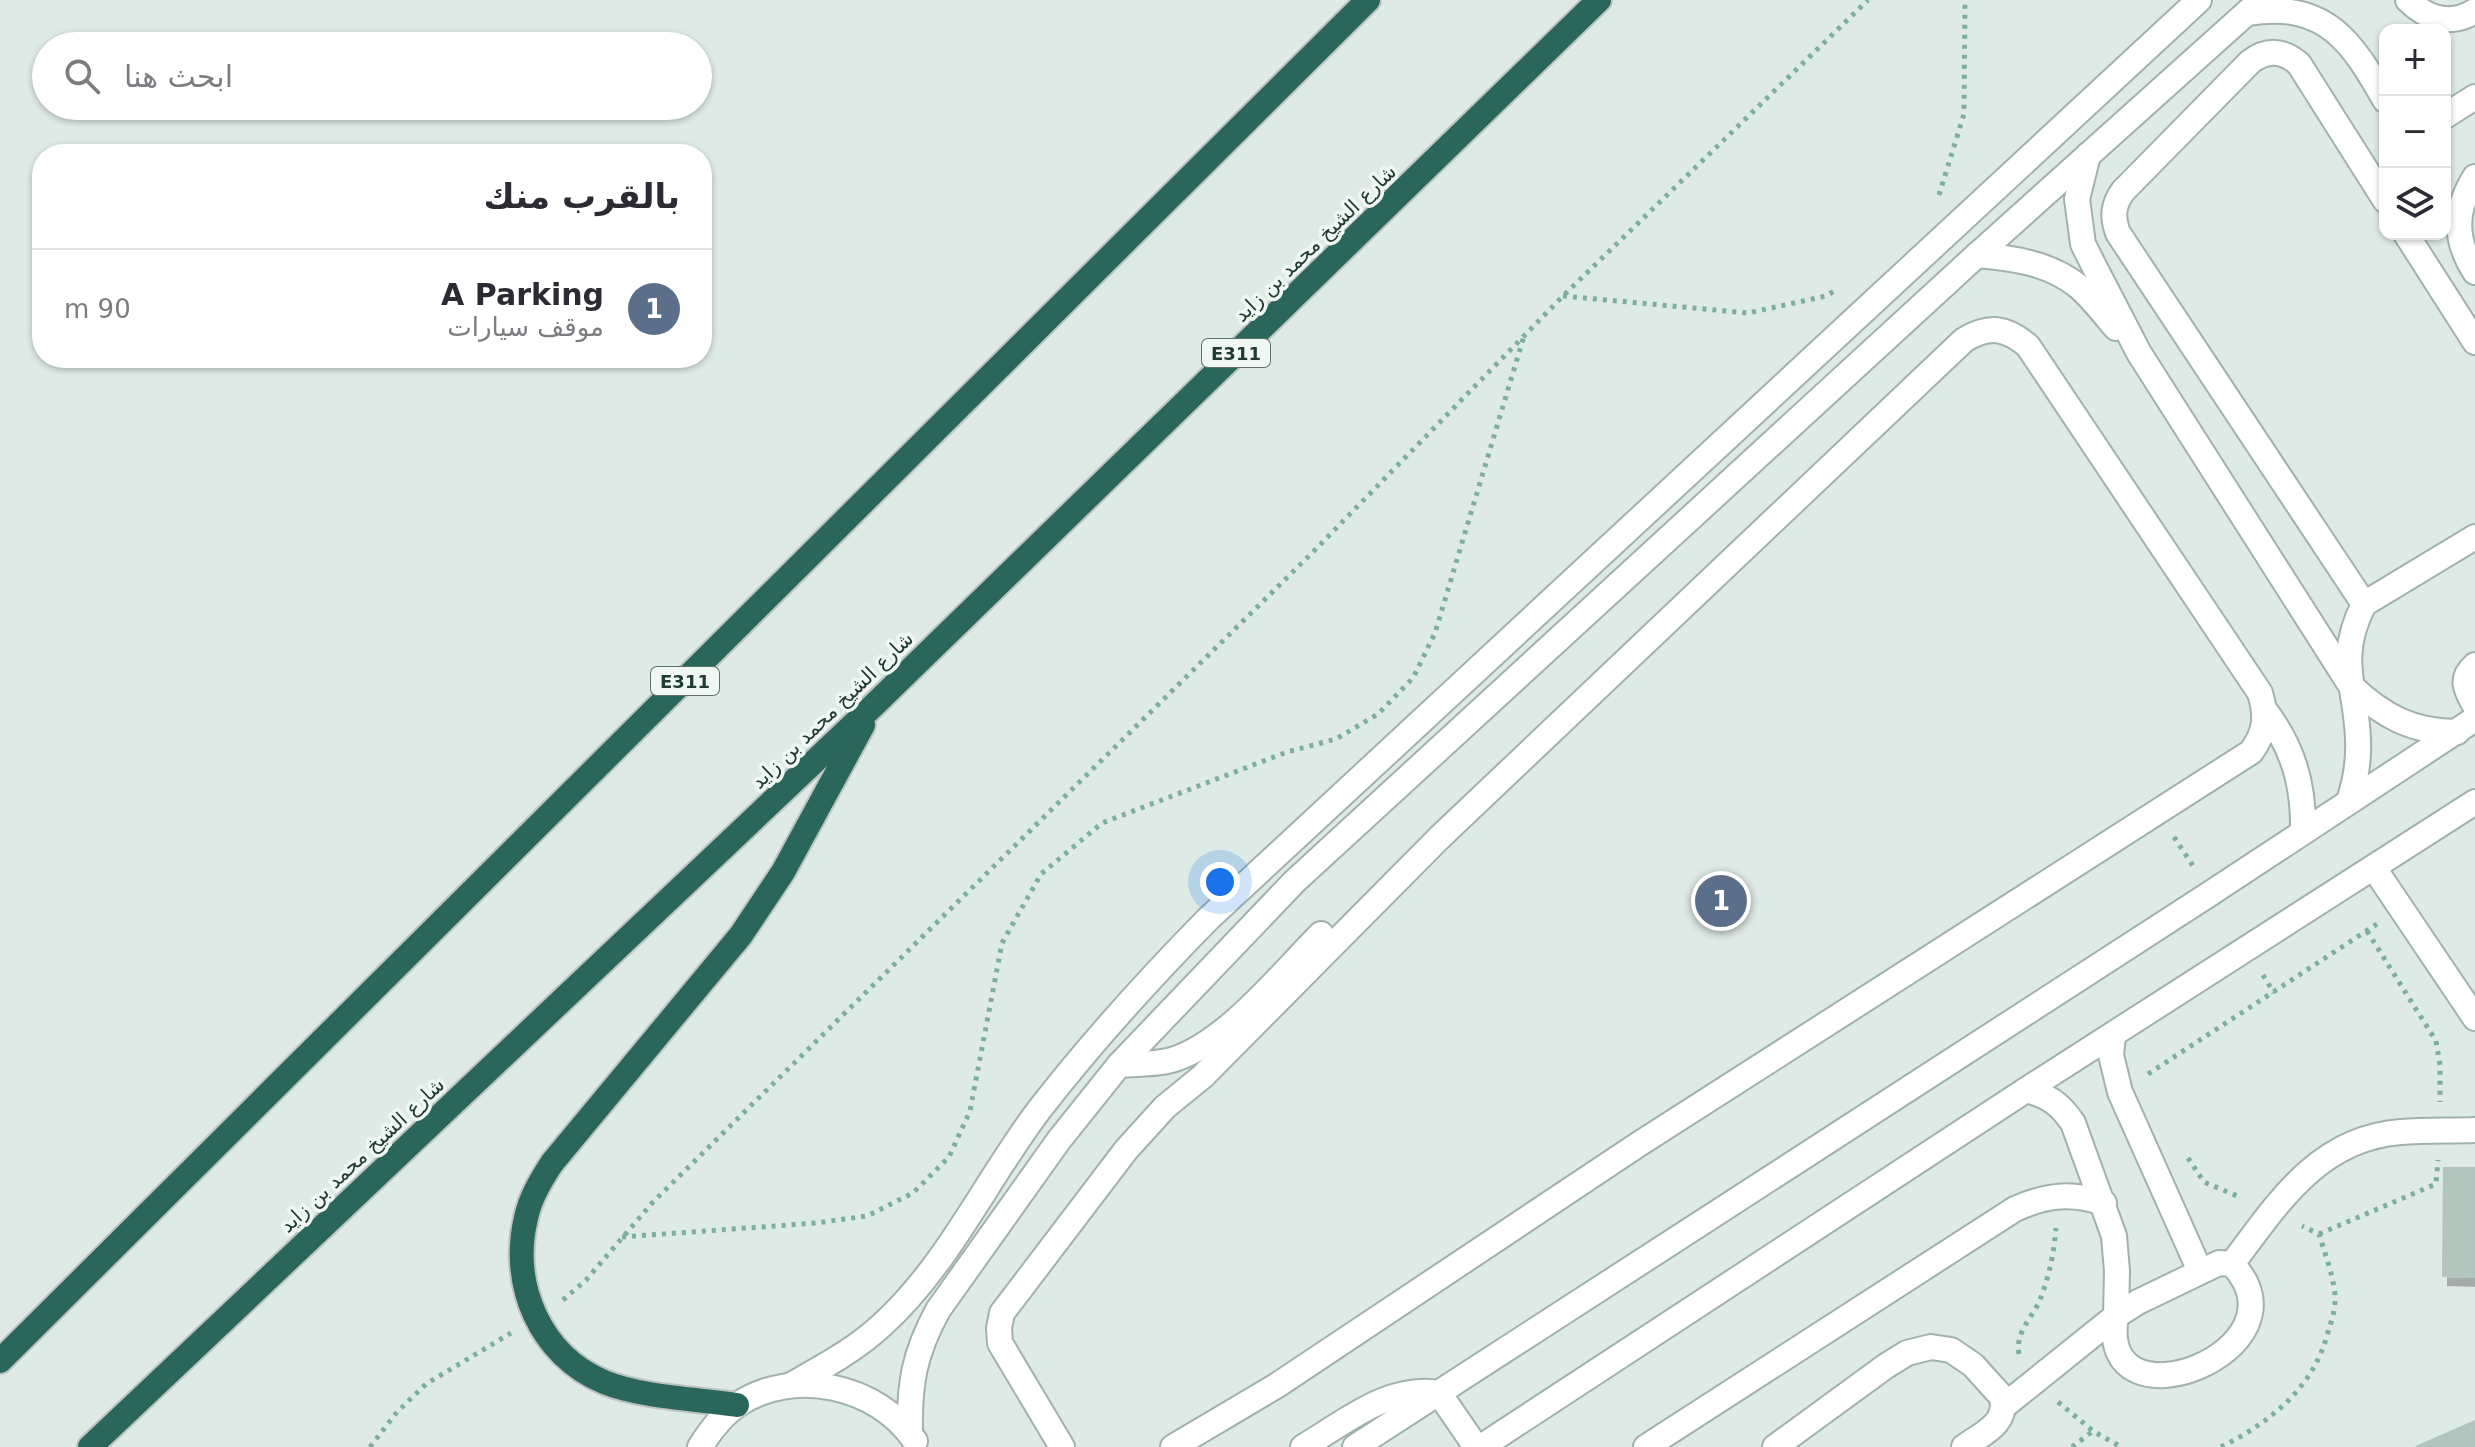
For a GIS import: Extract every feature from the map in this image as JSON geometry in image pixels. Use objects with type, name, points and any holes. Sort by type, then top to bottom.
[{"type":"highway","name":"E311","points":[[0,1361],[1368,0]]},
{"type":"highway","name":"شارع الشيخ محمد بن زايد","points":[[90,1447],[873,706],[1599,0]]},
{"type":"highway","points":[[737,1405],[626,1389],[584,1372],[565,1357],[549,1341],[535,1319],[527,1297],[522,1243],[526,1217],[537,1187],[552,1163],[718,965],[755,914],[783,872],[873,706]]},
{"type":"highway","points":[[112,1447],[123,1414]]},
{"type":"street","points":[[791,1385],[854,1349],[907,1301],[929,1274],[1038,1112],[1156,972],[1208,919],[2199,0]]},
{"type":"street","points":[[2408,0],[2433,18],[2450,20],[2475,11]]},
{"type":"street","points":[[914,1440],[909,1398],[913,1370],[923,1339],[938,1310],[1059,1140],[1119,1065],[1295,881],[1977,255],[2254,7],[2280,2],[2315,7],[2330,16],[2343,29],[2383,96]]},
{"type":"street","points":[[2364,604],[2118,233],[2114,212],[2116,201],[2123,191],[2250,62],[2269,52],[2290,57],[2299,64],[2379,191]]},
{"type":"street","points":[[2451,112],[2475,97]]},
{"type":"street","points":[[2088,155],[2077,199],[2083,244],[2139,353],[2351,686],[2384,714],[2400,723],[2437,732],[2466,726]]},
{"type":"street","points":[[2475,177],[2466,191],[2457,224],[2459,241],[2475,272]]},
{"type":"street","points":[[2410,240],[2475,342]]},
{"type":"street","points":[[1977,255],[2028,261],[2063,276],[2079,287],[2139,353]]},
{"type":"street","points":[[1062,1447],[1000,1343],[1002,1313],[1146,1126],[1203,1076],[1518,762],[1964,340],[1979,331],[1997,328],[2014,334],[2028,346],[2260,693],[2265,724],[2261,739],[2238,762],[1639,1144],[1276,1386],[1173,1447]]},
{"type":"street","points":[[2349,801],[2359,757],[2348,652],[2356,619],[2364,604],[2475,537]]},
{"type":"street","points":[[2475,665],[2464,680],[2464,688],[2475,706]]},
{"type":"street","points":[[2264,709],[2292,753],[2304,805],[2303,832]]},
{"type":"street","points":[[1355,1447],[2466,726]]},
{"type":"street","points":[[1303,1447],[1390,1397],[1414,1391],[1439,1393],[1478,1447],[2475,802]]},
{"type":"street","points":[[1119,1065],[1173,1060],[1214,1038],[1232,1024],[1368,886],[1385,873],[1423,855]]},
{"type":"street","points":[[2374,868],[2475,1018]]},
{"type":"street","points":[[2113,1035],[2111,1055],[2120,1092],[2200,1271]]},
{"type":"street","points":[[2004,1406],[2116,1316],[2219,1263],[2232,1264],[2243,1275],[2250,1291],[2251,1307],[2244,1327],[2231,1345],[2194,1370],[2173,1376],[2151,1377],[2139,1372],[2119,1354],[2114,1342],[2116,1316],[2117,1253],[2104,1203],[2073,1123],[2062,1107],[2046,1096],[2026,1090]]},
{"type":"street","points":[[2232,1264],[2290,1187],[2329,1156],[2375,1136],[2399,1132],[2475,1130]]},
{"type":"street","points":[[1646,1447],[2015,1209],[2036,1199],[2058,1195],[2082,1196],[2104,1203]]},
{"type":"street","points":[[1775,1447],[1886,1366],[1907,1353],[1931,1347],[1951,1350],[1973,1365],[2002,1397],[2003,1416],[1997,1424],[1964,1447]]},
{"type":"street","points":[[700,1447],[712,1427],[737,1405],[763,1392],[791,1385],[825,1385],[856,1394],[886,1410],[914,1440]]},
{"type":"path","points":[[370,1447],[397,1412],[426,1384],[535,1319],[579,1286],[653,1202],[1309,556],[1563,296],[1868,0]]},
{"type":"path","points":[[1932,203],[1941,191],[1964,114],[1965,0]]},
{"type":"path","points":[[1563,296],[1748,313],[1826,296],[1839,288]]},
{"type":"path","points":[[622,1237],[816,1223],[867,1216],[913,1193],[949,1157],[970,1111],[1002,943],[1041,874],[1102,823],[1287,752],[1336,739],[1378,714],[1413,678],[1435,633],[1524,335]]},
{"type":"path","points":[[2120,1092],[2401,908]]},
{"type":"path","points":[[2072,1447],[2093,1431]]},
{"type":"building","points":[[2444,1168],[2475,1168],[2475,1277],[2443,1276]]},
{"type":"building","points":[[2475,1421],[2475,1447],[2416,1447]]},
{"type":"place","name":"A Parking","points":[[1721,901]]}]
